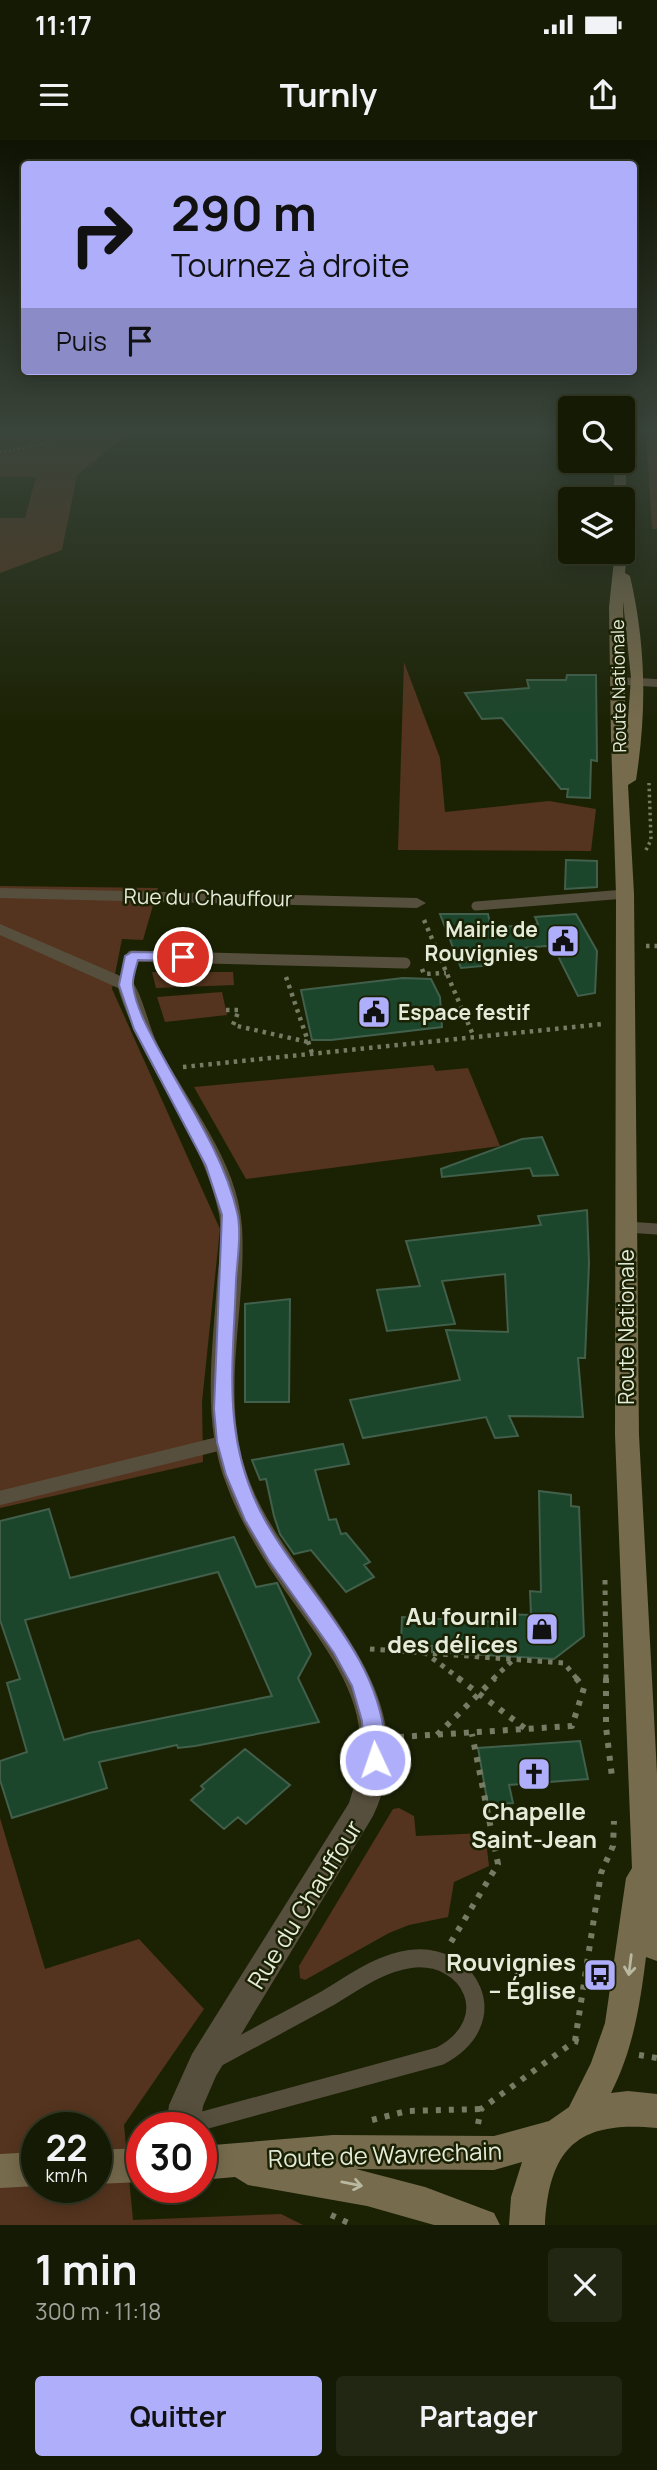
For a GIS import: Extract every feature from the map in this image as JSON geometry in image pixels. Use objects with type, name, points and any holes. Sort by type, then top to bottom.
[{"type":"main road","name":"Route Nationale","points":[[621,567],[616,607],[618,748],[623,806],[625,894],[627,1435],[637,1609],[645,1848],[657,1947]]},
{"type":"main road","name":"Route Nationale","points":[[621,567],[637,632],[637,731],[623,806]]},
{"type":"main road","name":"Route Nationale","points":[[527,2225],[526,2209],[532,2176],[542,2155],[569,2127],[612,2050],[627,1989],[645,1848]]},
{"type":"main road","name":"Route de Wavrechain","points":[[217,2162],[333,2152],[470,2153],[513,2149],[610,2109],[626,2107],[657,2111]]},
{"type":"main road","name":"Route de Wavrechain","points":[[217,2165],[362,2186],[428,2204],[482,2225]]},
{"type":"main road","points":[[0,2171],[21,2170]]},
{"type":"street","points":[[637,686],[657,683]]},
{"type":"street","points":[[617,685],[657,691]]},
{"type":"street","name":"Rue du Chauffour","points":[[0,893],[417,903]]},
{"type":"street","points":[[0,929],[126,985]]},
{"type":"street","name":"Rue du Chauffour","points":[[126,985],[135,1016],[214,1166],[230,1215],[223,1409],[226,1442],[235,1475],[255,1520],[276,1556],[341,1647],[362,1685],[376,1739],[373,1776],[363,1807],[204,2065],[185,2112]]},
{"type":"lane","points":[[476,906],[625,894]]},
{"type":"lane","points":[[126,985],[132,956],[405,963]]},
{"type":"lane","points":[[626,1227],[657,1229]]},
{"type":"lane","points":[[0,1498],[226,1442]]},
{"type":"lane","points":[[204,2065],[391,1964],[417,1957],[440,1961],[463,1978],[477,1999],[474,2025],[466,2038],[453,2049],[427,2061],[217,2118]]},
{"type":"path","points":[[417,903],[473,1035]]},
{"type":"path","points":[[281,960],[313,1056]]},
{"type":"path","points":[[226,1010],[240,1010],[233,1025],[308,1042]]},
{"type":"path","points":[[162,1069],[313,1056],[625,1022]]},
{"type":"path","points":[[341,1647],[564,1663],[584,1688],[572,1726],[376,1739]]},
{"type":"path","points":[[423,1652],[526,1730]]},
{"type":"path","points":[[436,1735],[514,1659]]},
{"type":"path","points":[[440,1961],[498,1864],[472,1734]]},
{"type":"path","points":[[470,2153],[481,2109],[575,2041],[657,2058]]},
{"type":"shaded area","points":[[0,527],[67,527],[62,550],[0,573]]},
{"type":"shaded area","points":[[404,662],[440,758],[445,812],[549,801],[596,809],[591,851],[398,850]]},
{"type":"shaded area","points":[[0,886],[158,888],[143,940],[122,939],[112,989],[220,1229],[202,1402],[203,1462],[0,1508]]},
{"type":"shaded area","points":[[152,972],[233,972],[234,985],[156,988]]},
{"type":"shaded area","points":[[222,992],[227,1015],[165,1022],[157,997]]},
{"type":"shaded area","points":[[433,1065],[436,1071],[468,1068],[500,1146],[246,1179],[194,1087]]},
{"type":"shaded area","points":[[399,1808],[414,1816],[416,1836],[485,1833],[489,1866],[454,1882],[448,1917],[409,1925],[389,1933],[305,1980],[300,1978],[299,1966],[393,1809]]},
{"type":"shaded area","points":[[0,1818],[45,1969],[139,1939],[204,2009],[133,2112],[126,2112],[126,2203],[131,2203],[133,2220],[281,2214],[303,2225],[0,2225]]},
{"type":"building","points":[[567,675],[596,675],[597,761],[591,760],[590,798],[567,797],[568,789],[561,789],[502,718],[482,719],[465,693],[529,688],[527,680],[566,680]]},
{"type":"building","points":[[566,860],[597,861],[597,887],[565,889]]},
{"type":"building","points":[[440,914],[488,914],[491,928],[538,924],[535,917],[576,914],[597,951],[595,993],[578,996],[554,948],[546,946],[477,952],[483,966],[461,968]]},
{"type":"building","name":"Espace festif","points":[[403,978],[431,979],[440,997],[442,1027],[312,1040],[301,990]]},
{"type":"building","points":[[542,1137],[558,1175],[533,1176],[530,1168],[442,1177],[441,1169],[522,1139]]},
{"type":"building","points":[[587,1210],[589,1263],[585,1358],[578,1358],[583,1417],[509,1416],[518,1436],[495,1438],[486,1417],[363,1438],[350,1400],[460,1380],[446,1330],[508,1332],[505,1274],[442,1281],[455,1324],[387,1331],[377,1290],[420,1286],[406,1241],[541,1225],[538,1216]]},
{"type":"building","points":[[290,1299],[289,1402],[245,1402],[245,1304]]},
{"type":"building","points":[[343,1444],[349,1464],[315,1470],[329,1520],[336,1519],[341,1534],[346,1533],[370,1562],[364,1565],[374,1577],[346,1592],[311,1550],[294,1554],[280,1534],[266,1479],[260,1480],[252,1460]]},
{"type":"building","points":[[539,1491],[571,1495],[571,1506],[579,1507],[584,1636],[554,1659],[432,1652],[432,1646],[401,1644],[402,1617],[500,1622],[500,1614],[531,1615],[530,1591],[541,1592]]},
{"type":"building","points":[[49,1509],[70,1578],[234,1537],[256,1587],[277,1583],[311,1654],[298,1678],[319,1722],[195,1746],[178,1748],[177,1745],[99,1762],[107,1788],[12,1818],[0,1780],[0,1761],[27,1752],[7,1683],[20,1679],[0,1620],[0,1521]],"holes":[[[218,1572],[272,1696],[64,1740],[25,1620]]]},
{"type":"building","name":"Chapelle Saint-Jean","points":[[580,1741],[588,1779],[509,1785],[513,1803],[488,1805],[478,1748]]},
{"type":"building","points":[[245,1749],[290,1785],[246,1824],[238,1817],[224,1829],[191,1800],[204,1789],[201,1786]]},
{"type":"place","name":"Mairie de Rouvignies","points":[[563,941]]},
{"type":"place","name":"Espace festif","points":[[374,1012]]},
{"type":"place","name":"Au fournil des délices","points":[[542,1629]]},
{"type":"place","name":"Chapelle Saint-Jean","points":[[534,1774]]},
{"type":"place","name":"Rouvignies – Église","points":[[600,1975]]},
{"type":"route","points":[[183,957],[132,956],[126,985],[141,1029],[214,1166],[230,1215],[223,1409],[226,1442],[235,1475],[255,1520],[276,1556],[341,1647],[362,1685],[373,1721],[375,1760]]}]
